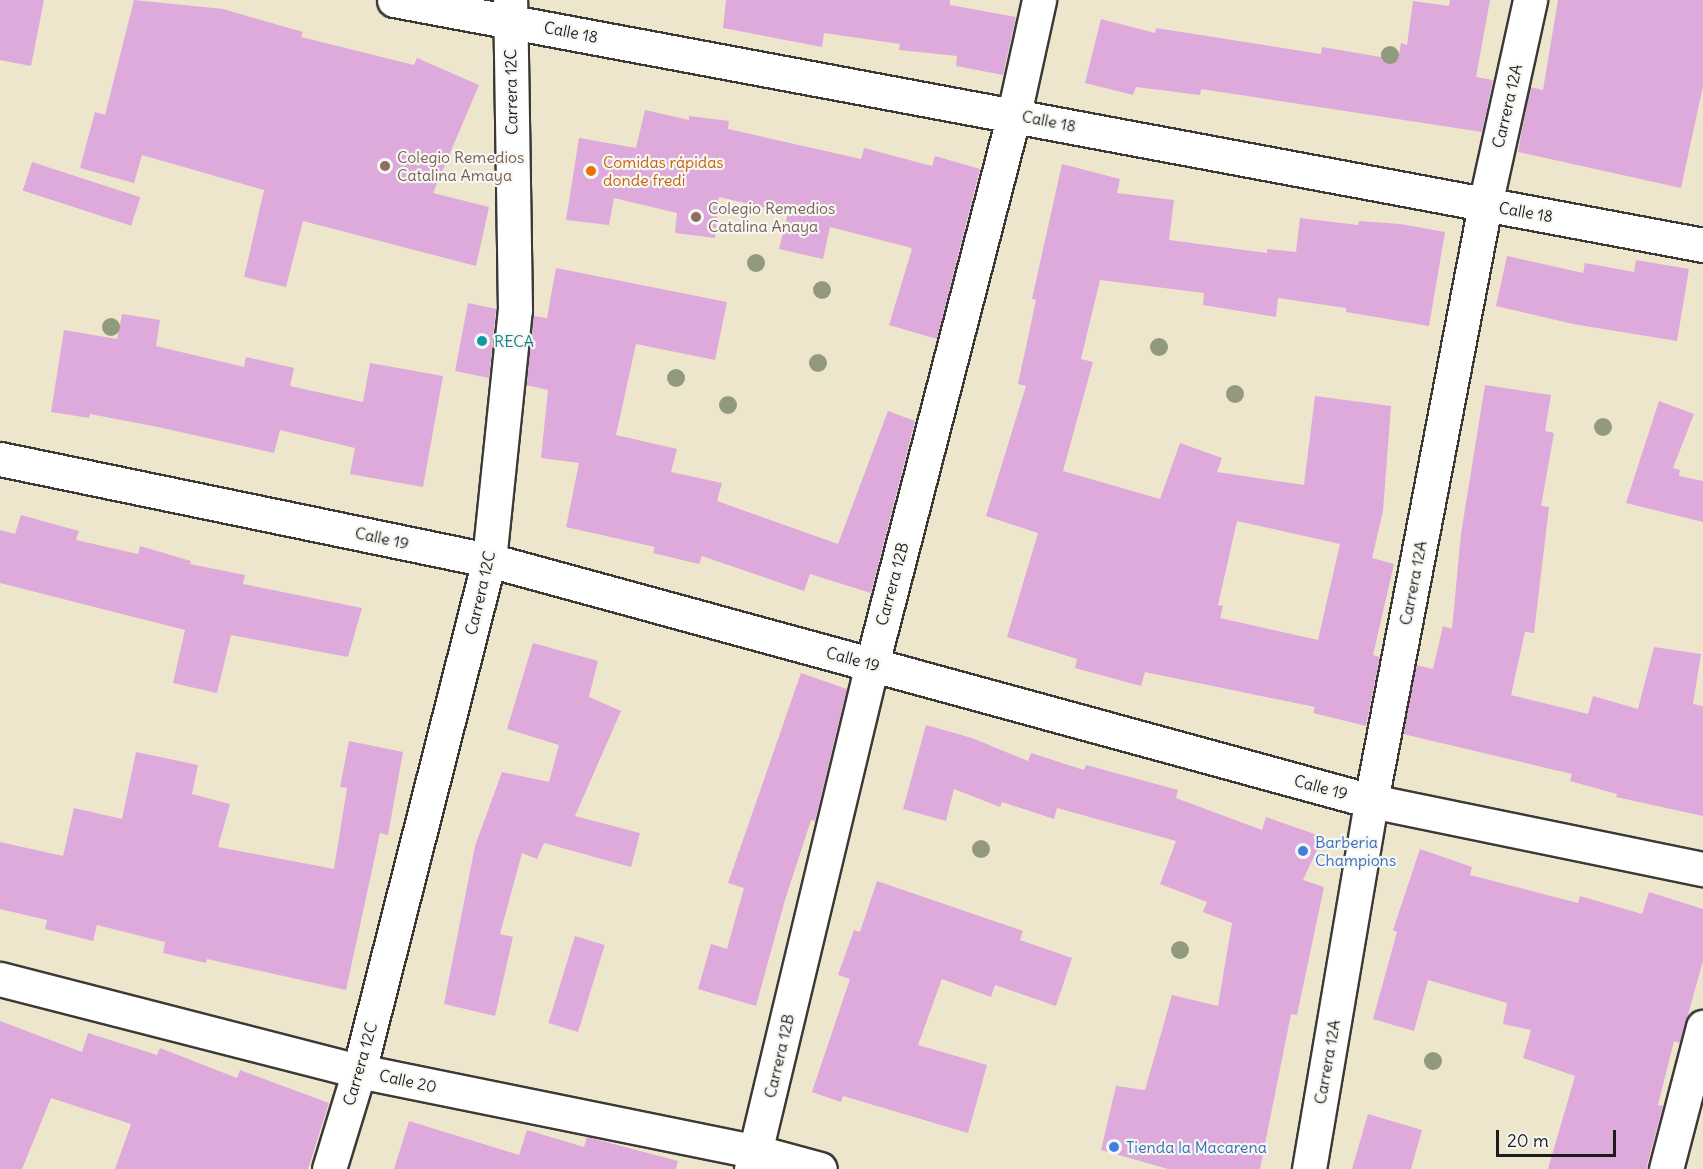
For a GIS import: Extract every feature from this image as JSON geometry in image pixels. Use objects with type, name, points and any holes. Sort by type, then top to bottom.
[{"type":"street","name":"Calle 18","points":[[393,0],[510,10],[1014,114],[1703,245]]},
{"type":"street","name":"Carrera 12B","points":[[754,1160],[872,664],[1014,114],[1040,0]]},
{"type":"street","name":"Carrera 12A","points":[[1309,1169],[1371,801],[1485,205],[1530,0]]},
{"type":"street","name":"Carrera 12C","points":[[329,1169],[359,1071],[489,560],[515,310],[510,10]]},
{"type":"street","name":"Calle 19","points":[[0,459],[489,560],[1371,801],[1703,869]]},
{"type":"street","name":"Calle 20","points":[[0,979],[359,1071],[754,1160],[820,1169]]},
{"type":"street","points":[[1666,1169],[1703,1028]]},
{"type":"building","points":[[0,0],[44,0],[31,66],[0,60]]},
{"type":"building","points":[[134,0],[223,9],[303,32],[301,37],[414,65],[417,58],[479,85],[433,193],[489,207],[476,266],[303,221],[286,287],[244,277],[264,190],[142,155],[134,183],[80,168],[95,112],[105,115]]},
{"type":"building","points":[[726,0],[950,0],[950,5],[1016,17],[1003,75],[956,66],[957,56],[899,50],[900,44],[824,33],[822,47],[723,28]]},
{"type":"building","points":[[1450,0],[1490,0],[1476,77],[1493,80],[1482,132],[1201,89],[1200,95],[1136,87],[1133,95],[1085,83],[1101,19],[1155,33],[1156,28],[1321,54],[1322,47],[1398,60],[1401,43],[1407,45],[1413,1],[1449,6]]},
{"type":"building","points":[[1558,0],[1703,0],[1703,86],[1681,188],[1518,152],[1530,87],[1543,90]]},
{"type":"building","points":[[645,110],[689,120],[689,116],[729,121],[728,129],[861,159],[864,148],[932,166],[935,156],[980,169],[937,339],[889,325],[912,249],[908,247],[830,227],[823,259],[779,249],[788,213],[719,197],[715,238],[675,233],[677,213],[614,198],[609,225],[566,220],[579,138],[636,148]]},
{"type":"building","points":[[32,162],[140,197],[131,226],[23,191]]},
{"type":"building","points":[[1062,164],[1120,179],[1117,193],[1174,200],[1169,240],[1267,253],[1267,249],[1296,252],[1300,218],[1358,225],[1359,221],[1400,224],[1445,232],[1429,326],[1346,312],[1346,308],[1278,298],[1276,317],[1203,305],[1204,293],[1100,280],[1081,359],[1093,362],[1063,471],[1160,499],[1180,443],[1222,458],[1217,472],[1304,485],[1315,396],[1391,406],[1383,511],[1372,558],[1394,564],[1373,655],[1380,657],[1366,726],[1313,713],[1315,707],[1145,672],[1141,686],[1075,668],[1077,659],[1007,637],[1038,533],[986,516],[1026,386],[1018,384],[1036,300],[1032,299]],"holes":[[[1237,521],[1340,544],[1318,640],[1220,618],[1223,606],[1218,605]]]},
{"type":"building","points":[[1507,256],[1583,273],[1585,263],[1634,272],[1636,260],[1689,269],[1677,341],[1573,324],[1496,306]]},
{"type":"building","points":[[556,268],[727,302],[715,360],[636,344],[616,435],[677,449],[671,472],[722,483],[717,501],[838,544],[888,411],[915,421],[871,593],[810,574],[804,591],[702,556],[699,564],[653,553],[655,547],[566,527],[579,463],[541,458],[548,390],[526,385],[533,316],[547,318]]},
{"type":"building","name":"RECA","points":[[468,303],[496,309],[489,378],[455,371]]},
{"type":"building","points":[[122,314],[160,320],[156,346],[244,367],[246,357],[294,368],[290,386],[363,402],[370,363],[443,376],[423,487],[350,474],[355,448],[280,430],[274,453],[90,414],[89,418],[51,412],[64,330],[117,339]]},
{"type":"building","points":[[1485,385],[1551,395],[1545,431],[1554,433],[1541,506],[1549,507],[1534,633],[1525,632],[1511,695],[1588,714],[1593,696],[1638,709],[1654,647],[1701,654],[1693,704],[1703,706],[1703,816],[1616,797],[1617,794],[1570,781],[1572,774],[1403,734],[1416,665],[1433,669],[1443,626],[1452,629],[1461,534]]},
{"type":"building","points":[[1659,401],[1694,414],[1673,468],[1680,470],[1679,476],[1703,481],[1703,522],[1626,503]]},
{"type":"building","points":[[21,515],[79,531],[76,540],[138,554],[140,546],[191,561],[190,564],[245,575],[243,584],[362,608],[348,657],[231,635],[217,693],[173,683],[185,630],[0,583],[0,530],[15,534]]},
{"type":"building","points":[[533,643],[598,661],[589,697],[621,711],[575,816],[640,833],[631,867],[544,843],[537,859],[522,853],[500,934],[513,937],[495,1016],[444,1004],[475,846],[502,772],[549,782],[559,745],[507,729]]},
{"type":"building","points":[[801,673],[847,689],[815,821],[811,820],[785,900],[756,1006],[698,989],[711,944],[727,949],[744,888],[728,883]]},
{"type":"building","points":[[926,725],[972,738],[1028,761],[1031,753],[1084,770],[1086,765],[1178,790],[1176,798],[1262,830],[1266,817],[1323,837],[1303,880],[1324,887],[1297,1015],[1291,1014],[1260,1169],[1168,1169],[1101,1150],[1116,1086],[1145,1090],[1172,995],[1218,1006],[1232,923],[1203,912],[1207,902],[1160,884],[1176,841],[1057,808],[1054,819],[1002,802],[1000,807],[954,789],[946,821],[903,809]]},
{"type":"building","points":[[349,741],[403,752],[388,835],[380,833],[346,990],[207,959],[206,963],[163,953],[165,942],[97,925],[93,941],[45,929],[47,920],[0,909],[0,842],[63,856],[74,808],[122,819],[136,752],[198,765],[192,794],[230,804],[218,847],[334,869],[347,788],[340,787]]},
{"type":"building","points":[[1420,849],[1472,867],[1470,875],[1578,903],[1580,896],[1642,914],[1649,892],[1703,909],[1703,961],[1680,1043],[1674,1041],[1658,1105],[1663,1106],[1646,1169],[1548,1169],[1575,1076],[1523,1058],[1531,1030],[1503,1024],[1507,1003],[1428,980],[1414,1031],[1373,1019],[1397,932],[1393,930]]},
{"type":"building","points":[[877,881],[1023,931],[1020,940],[1072,958],[1056,1006],[995,985],[991,997],[942,979],[918,1045],[987,1065],[968,1133],[843,1096],[841,1102],[812,1092],[850,979],[838,975],[854,930],[860,932]]},
{"type":"building","points":[[575,936],[605,945],[578,1032],[548,1023]]},
{"type":"building","points":[[0,1021],[82,1052],[88,1033],[157,1055],[160,1048],[237,1078],[240,1070],[329,1103],[308,1169],[115,1169],[131,1124],[51,1098],[22,1169],[0,1169]]},
{"type":"building","points":[[1368,1114],[1422,1130],[1411,1169],[1352,1169]]},
{"type":"building","points":[[409,1121],[519,1155],[527,1130],[584,1147],[587,1137],[678,1161],[676,1169],[394,1169]]},
{"type":"place","name":"Colegio Remedios Catalina Amaya","points":[[385,166]]},
{"type":"place","name":"Comidas rápidas donde fredi","points":[[591,171]]},
{"type":"place","name":"Colegio Remedios Catalina Anaya","points":[[696,217]]},
{"type":"place","name":"RECA","points":[[482,341]]},
{"type":"place","name":"Barberia Champions","points":[[1303,851]]},
{"type":"place","name":"Tienda la Macarena","points":[[1114,1147]]}]
